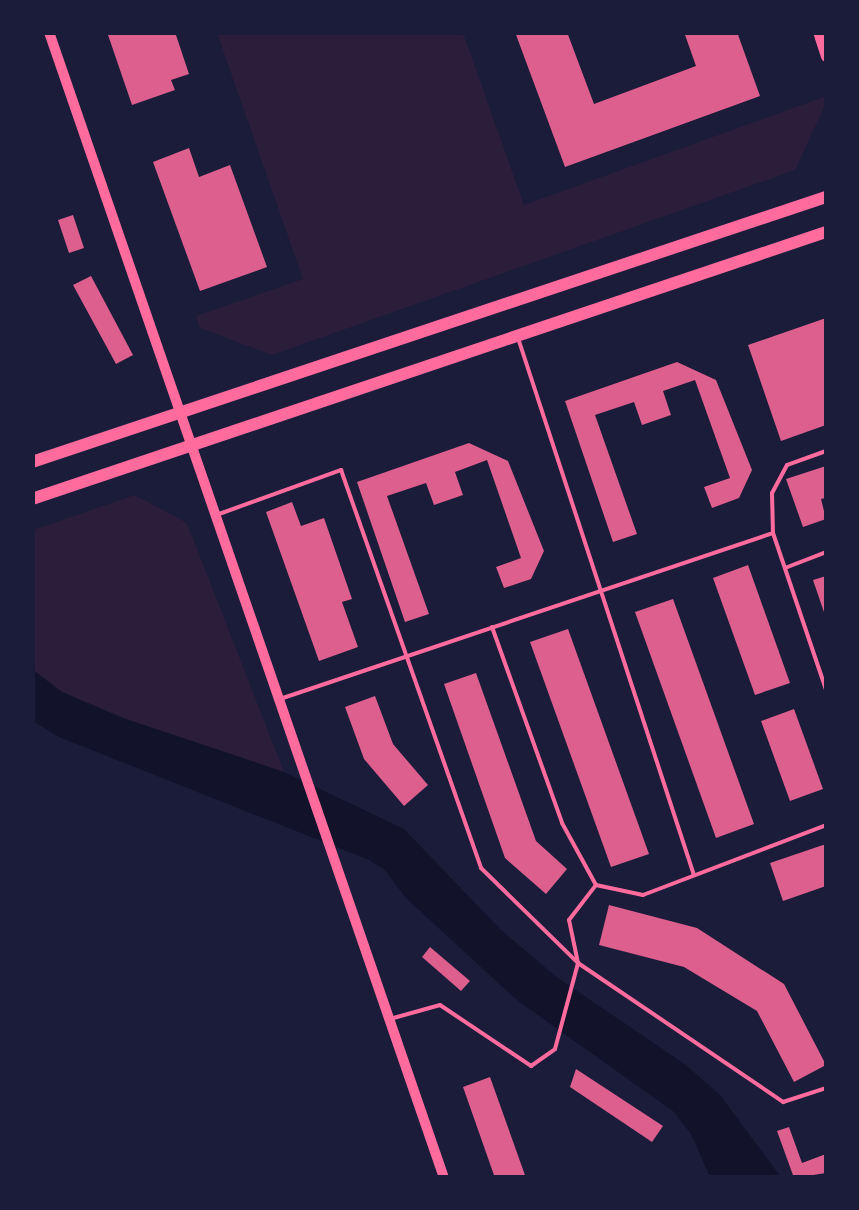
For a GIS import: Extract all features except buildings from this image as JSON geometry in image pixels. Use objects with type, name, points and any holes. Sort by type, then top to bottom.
[{"type":"main road","points":[[32,462],[826,197]]},
{"type":"main road","points":[[32,498],[826,232]]},
{"type":"street","points":[[48,32],[444,1178]]},
{"type":"street","points":[[818,32],[826,57]]},
{"type":"lane","points":[[518,336],[694,875]]},
{"type":"lane","points":[[826,451],[788,464],[772,494],[773,532],[826,690]]},
{"type":"lane","points":[[216,516],[340,470],[481,868],[578,963],[784,1102],[826,1088]]},
{"type":"lane","points":[[279,699],[773,532]]},
{"type":"lane","points":[[785,568],[826,552]]},
{"type":"lane","points":[[492,628],[562,823],[596,886]]},
{"type":"lane","points":[[596,886],[643,895],[826,825]]},
{"type":"lane","points":[[390,1019],[440,1004],[531,1066],[555,1049],[578,963],[570,920],[596,886]]},
{"type":"shaded area","points":[[217,33],[463,33],[524,205],[824,97],[826,103],[795,170],[272,355],[200,328],[196,316],[303,279]]},
{"type":"shaded area","points":[[135,495],[187,523],[284,772],[123,718],[62,692],[33,670],[33,530]]},
{"type":"shaded area","points":[[33,670],[62,692],[123,718],[284,772],[404,829],[500,929],[555,976],[686,1065],[720,1095],[781,1177],[710,1177],[691,1134],[673,1111],[518,1001],[405,897],[385,870],[369,860],[59,737],[33,721]]}]
